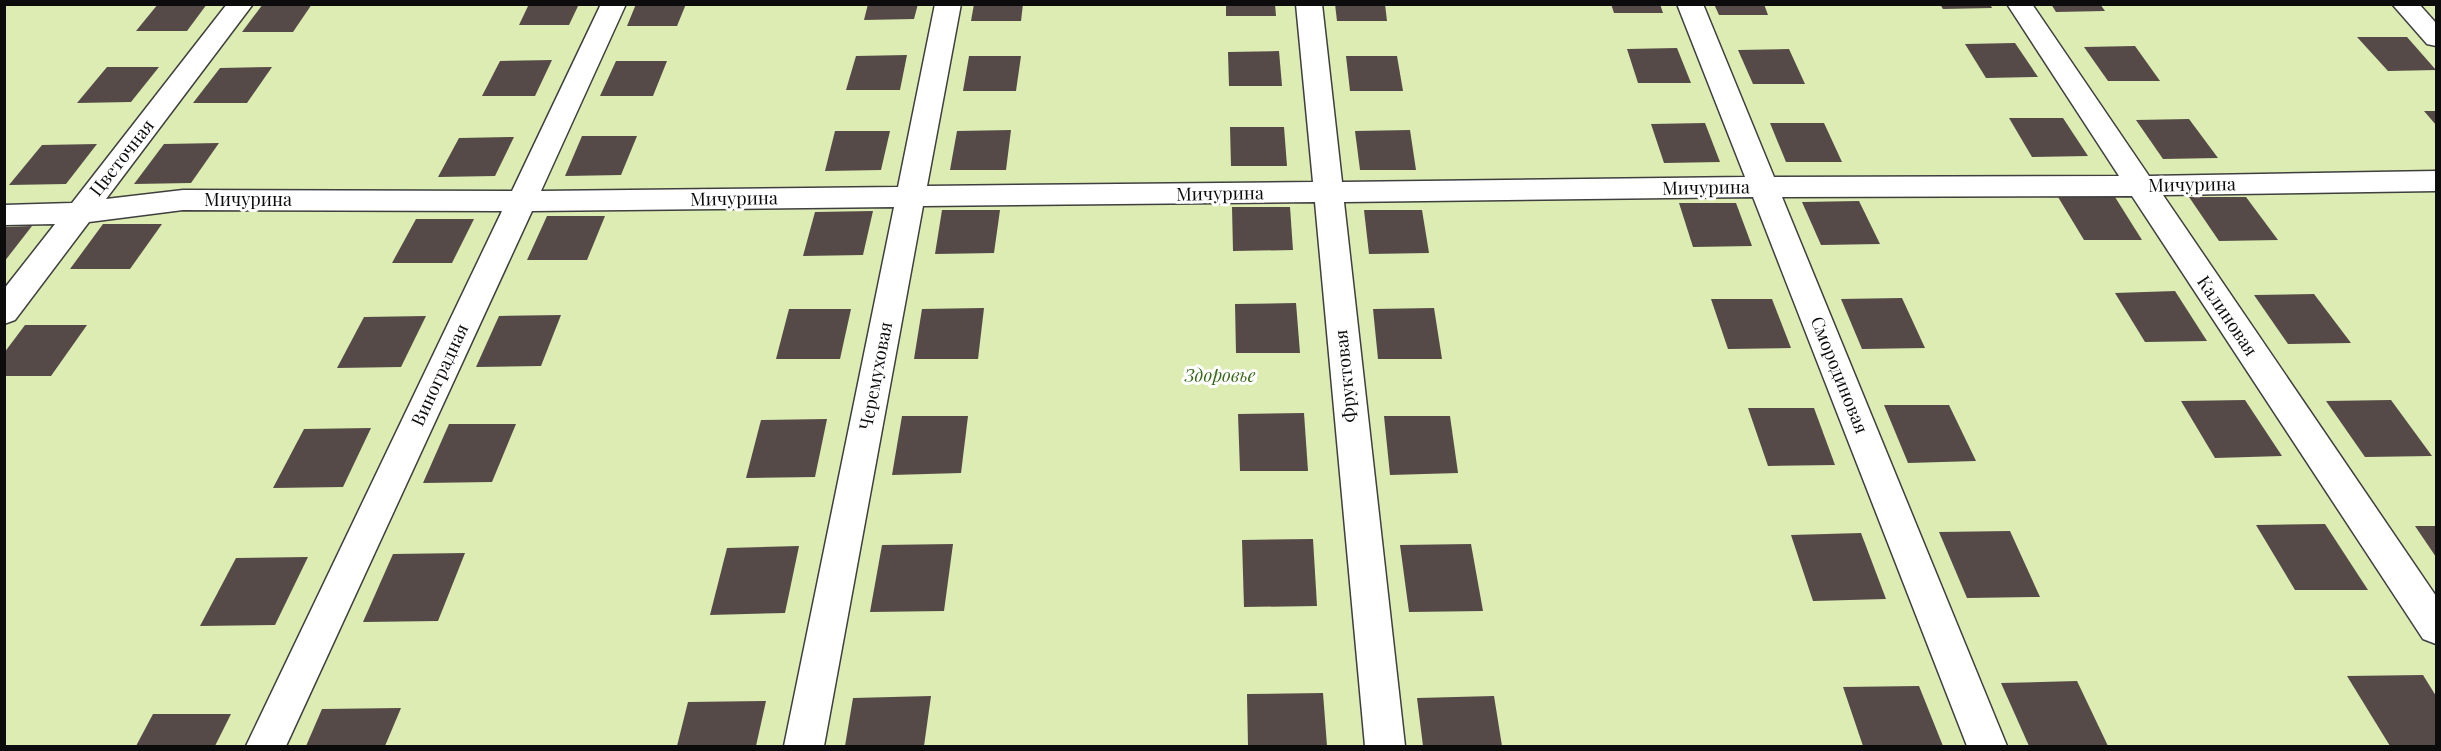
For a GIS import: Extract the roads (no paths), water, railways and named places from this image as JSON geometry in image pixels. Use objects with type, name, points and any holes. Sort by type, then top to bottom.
[{"type":"street","name":"Цветочная","points":[[4,312],[240,4]]},
{"type":"street","name":"Виноградная","points":[[266,747],[614,4]]},
{"type":"street","name":"Черемуховая","points":[[804,747],[948,4]]},
{"type":"street","name":"Фруктовая","points":[[1310,4],[1385,747]]},
{"type":"street","name":"Смородиновая","points":[[1690,4],[1987,747]]},
{"type":"street","name":"Калиновая","points":[[2019,4],[2436,627]]},
{"type":"street","points":[[2404,4],[2436,38]]},
{"type":"street","name":"Мичурина","points":[[4,215],[80,213],[183,200],[522,201],[1763,187],[2140,186],[2436,181]]},
{"type":"park label","name":"Здоровье","points":[[1220,376]]}]
